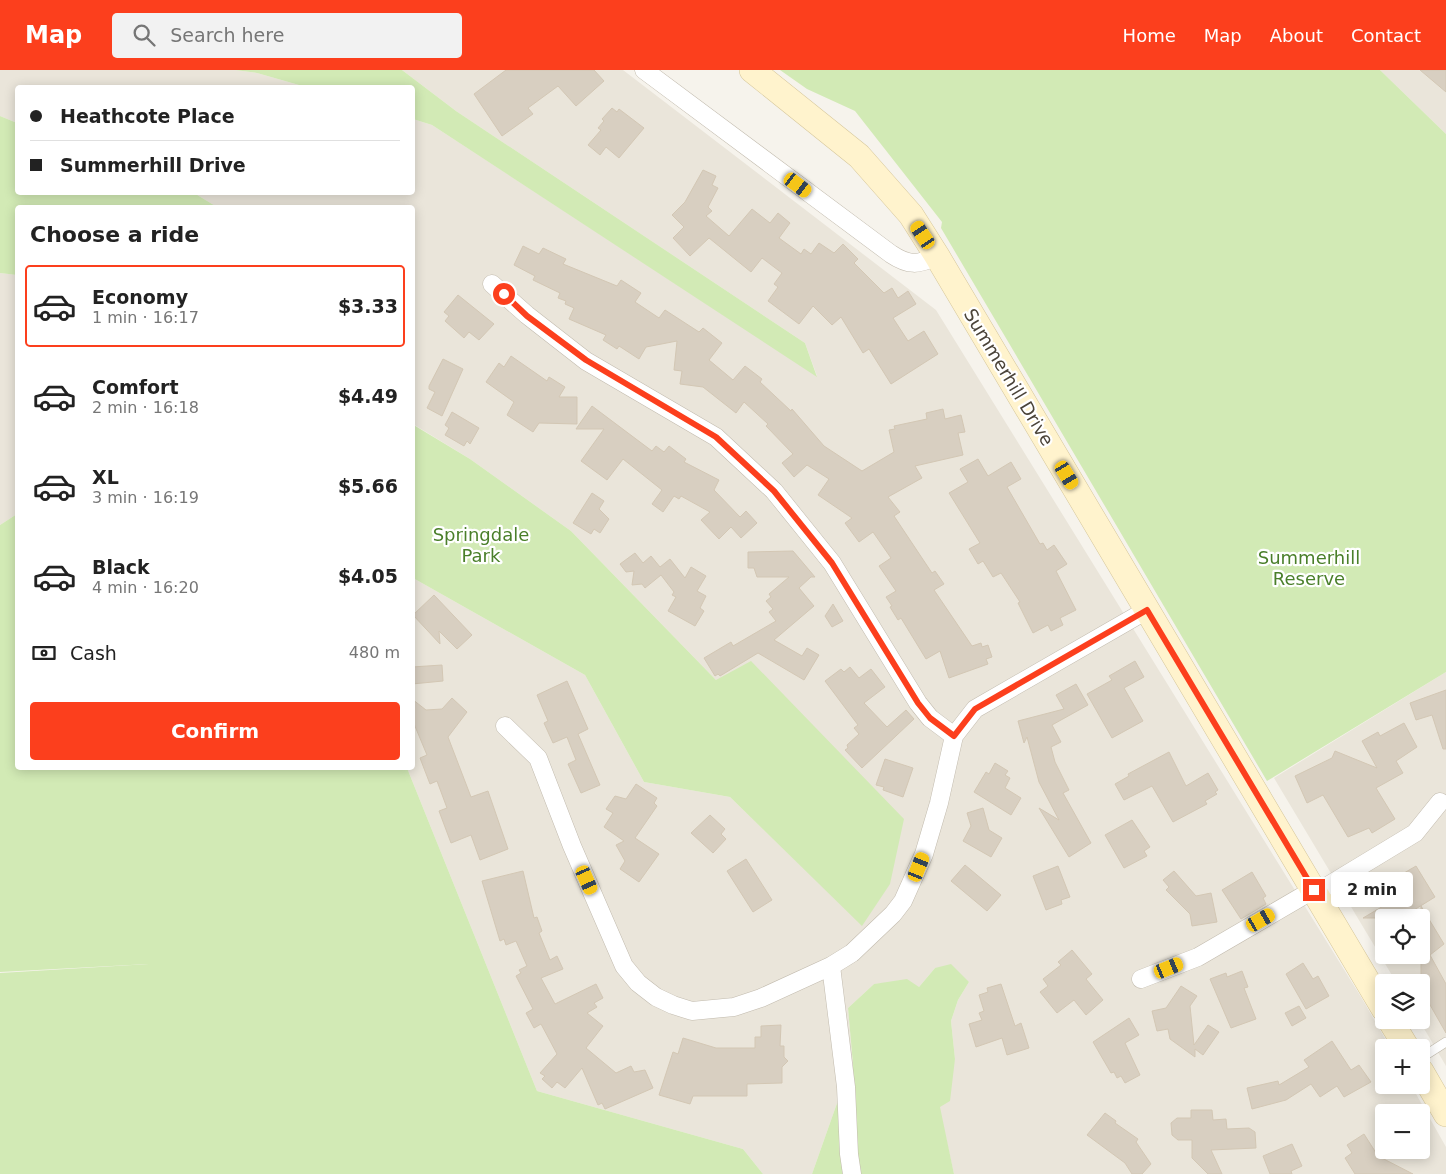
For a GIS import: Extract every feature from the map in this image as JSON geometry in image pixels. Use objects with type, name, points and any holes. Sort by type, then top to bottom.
[{"type":"main road","name":"Summerhill Drive","points":[[752,70],[859,156],[910,216],[937,256],[1375,994]]},
{"type":"main road","points":[[1430,1086],[1446,1114]]},
{"type":"street","points":[[644,70],[904,262],[922,263],[937,256]]},
{"type":"street","points":[[492,284],[527,316],[586,360],[716,437],[774,491],[832,563],[918,703],[930,718],[954,736]]},
{"type":"street","points":[[505,726],[538,758],[572,846],[624,966],[638,982],[656,997],[692,1011],[734,1007],[761,998],[831,966],[852,953],[874,934],[903,901],[924,854],[940,803],[954,736],[975,709],[1147,610]]},
{"type":"street","points":[[1141,979],[1198,957],[1315,892],[1415,833],[1440,802]]},
{"type":"street","points":[[831,966],[846,1087],[849,1154],[852,1174]]},
{"type":"lane","points":[[1430,1052],[1446,1042]]},
{"type":"shaded area","points":[[0,70],[235,70],[257,73],[299,85],[15,85],[15,122],[0,116]]},
{"type":"shaded area","points":[[402,70],[623,70],[936,310],[1361,997],[1375,1021],[1375,1029],[1380,1029],[1385,1039],[1375,1039],[1375,1094],[1416,1094],[1422,1104],[1375,1104],[1375,1159],[1430,1159],[1430,1119],[1446,1147],[1446,1174],[954,1174],[939,1107],[955,1059],[951,1021],[958,1000],[969,982],[935,968],[919,987],[888,983],[874,984],[848,1008],[853,1064],[812,1174],[763,1174],[743,1149],[537,1091],[408,770],[415,770],[415,579],[585,675],[644,782],[730,797],[862,925],[716,680],[571,531],[470,459],[415,425],[415,205],[214,205],[197,195],[415,195],[415,120],[432,125],[817,376],[805,343],[456,111]]},
{"type":"shaded area","points":[[1380,70],[1446,70],[1446,134]]},
{"type":"shaded area","points":[[0,273],[15,275],[15,515],[0,525]]},
{"type":"shaded area","points":[[1446,672],[1446,1066],[1424,1029],[1430,1029],[1430,974],[1391,974],[1385,964],[1430,964],[1430,909],[1375,909],[1375,947],[1274,778]]},
{"type":"green space","points":[[235,70],[402,70],[456,111],[805,343],[817,377],[432,125],[415,120],[415,85],[299,85],[257,73]]},
{"type":"green space","name":"Summerhill Reserve","points":[[780,70],[1380,70],[1446,134],[1446,672],[1267,781],[941,228],[942,222],[855,111],[807,89]]},
{"type":"green space","points":[[0,116],[15,122],[15,195],[197,195],[214,205],[15,205],[15,275],[0,273]]},
{"type":"green space","name":"Springdale Park","points":[[415,426],[470,459],[571,531],[716,680],[751,661],[904,819],[890,884],[862,926],[730,797],[644,782],[585,675],[415,579]]},
{"type":"green space","points":[[15,515],[15,770],[408,770],[537,1091],[743,1149],[763,1174],[0,1174],[0,973],[149,964],[0,972],[0,525]]},
{"type":"green space","points":[[951,964],[969,982],[958,1000],[951,1021],[955,1059],[950,1101],[940,1107],[954,1174],[812,1174],[853,1064],[848,1008],[874,984],[907,979],[919,987],[935,968]]},
{"type":"building","points":[[506,70],[594,70],[604,81],[576,106],[558,86],[528,108],[533,114],[502,136],[474,94]]},
{"type":"building","points":[[1420,70],[1446,70],[1446,92]]},
{"type":"building","points":[[612,108],[617,112],[619,109],[644,128],[619,158],[606,147],[600,155],[588,145],[601,130],[598,128],[604,121],[602,119]]},
{"type":"building","points":[[703,170],[716,176],[712,185],[718,188],[708,207],[712,211],[706,216],[729,236],[752,209],[770,223],[778,213],[790,223],[779,238],[801,254],[804,249],[811,254],[819,243],[834,253],[843,244],[858,259],[854,263],[884,293],[892,288],[898,298],[908,291],[916,304],[893,318],[908,341],[924,331],[938,354],[891,384],[869,349],[863,353],[841,317],[832,325],[813,306],[799,324],[768,301],[778,287],[774,284],[782,273],[762,258],[751,272],[709,238],[690,256],[673,238],[684,227],[672,215],[685,202]]},
{"type":"building","points":[[523,246],[539,254],[543,248],[566,259],[563,264],[617,286],[621,280],[641,293],[635,302],[659,318],[665,310],[699,332],[703,328],[722,343],[709,360],[733,380],[745,366],[762,379],[760,382],[791,411],[792,409],[824,446],[862,471],[894,452],[889,430],[895,429],[894,426],[927,419],[926,413],[943,409],[945,419],[961,415],[965,432],[958,433],[963,455],[915,466],[922,478],[888,497],[900,512],[894,516],[932,573],[935,571],[944,584],[934,590],[972,646],[981,643],[982,647],[988,645],[992,657],[986,659],[988,664],[949,678],[940,651],[926,659],[901,618],[898,620],[886,597],[896,591],[879,566],[891,558],[873,532],[859,542],[845,523],[852,518],[818,495],[829,479],[807,465],[794,477],[782,463],[793,454],[766,426],[768,424],[744,402],[736,413],[703,387],[680,384],[682,371],[674,370],[677,341],[646,347],[639,359],[619,346],[617,349],[603,340],[606,335],[569,319],[574,308],[565,304],[566,301],[558,298],[560,293],[533,280],[535,276],[514,265]]},
{"type":"building","points":[[458,295],[494,324],[479,340],[469,332],[464,338],[445,321],[449,316],[444,312]]},
{"type":"building","points":[[511,356],[547,381],[549,377],[565,387],[559,397],[577,397],[577,424],[539,423],[533,432],[507,415],[514,402],[486,382],[499,363],[504,367]]},
{"type":"building","points":[[443,359],[463,369],[442,416],[427,408],[435,392],[429,389],[429,386]]},
{"type":"building","points":[[592,406],[652,451],[656,446],[664,452],[669,446],[686,459],[684,462],[719,480],[714,490],[740,517],[746,511],[757,523],[741,538],[731,527],[719,539],[701,520],[710,512],[681,496],[679,499],[674,496],[663,512],[652,504],[662,490],[623,459],[607,480],[581,461],[604,429],[576,429]]},
{"type":"building","points":[[452,412],[479,428],[470,444],[467,441],[464,446],[445,435],[449,428],[445,425]]},
{"type":"building","points":[[978,459],[988,476],[1011,462],[1021,479],[1007,487],[1040,544],[1043,543],[1047,550],[1054,545],[1067,564],[1056,571],[1076,610],[1060,618],[1063,625],[1051,631],[1048,625],[1033,633],[1018,603],[1020,602],[1001,573],[993,577],[983,561],[978,564],[969,549],[980,543],[949,493],[968,482],[960,469]]},
{"type":"building","points":[[592,493],[604,501],[599,509],[609,519],[600,533],[594,529],[591,534],[573,523]]},
{"type":"building","points":[[793,551],[815,577],[811,577],[799,588],[814,606],[774,640],[802,656],[807,648],[819,655],[804,680],[758,653],[720,676],[718,674],[715,676],[704,658],[731,642],[733,646],[776,621],[769,612],[773,609],[766,601],[771,597],[769,594],[789,577],[757,577],[754,568],[748,568],[748,552]]},
{"type":"building","points":[[635,553],[643,563],[651,556],[660,567],[670,559],[685,578],[691,567],[706,576],[697,591],[706,596],[700,608],[704,611],[695,626],[668,611],[676,597],[672,595],[674,592],[661,575],[645,588],[642,584],[632,585],[634,571],[626,572],[620,564]]},
{"type":"building","points":[[434,595],[472,635],[457,649],[439,631],[440,644],[415,617],[415,613]]},
{"type":"building","points":[[833,604],[843,621],[832,627],[825,616]]},
{"type":"building","points":[[1135,661],[1144,677],[1124,688],[1143,721],[1112,738],[1087,694],[1112,680],[1109,676]]},
{"type":"building","points":[[442,665],[443,681],[415,684],[415,667]]},
{"type":"building","points":[[850,667],[859,678],[871,669],[885,687],[864,703],[887,727],[906,710],[914,719],[862,768],[845,750],[848,748],[847,745],[859,734],[854,728],[858,725],[825,681],[841,669],[844,672]]},
{"type":"building","points":[[567,681],[588,729],[578,734],[600,785],[581,793],[568,764],[576,760],[567,737],[553,743],[544,723],[548,721],[537,695]]},
{"type":"building","points":[[1076,684],[1088,705],[1052,725],[1061,742],[1051,747],[1055,762],[1069,790],[1063,793],[1091,843],[1069,857],[1039,808],[1059,820],[1039,782],[1027,737],[1024,743],[1018,721],[1064,709],[1056,695]]},
{"type":"building","points":[[1446,690],[1446,749],[1443,749],[1432,715],[1416,720],[1410,703]]},
{"type":"building","points":[[452,698],[467,712],[448,737],[471,797],[488,791],[508,849],[480,860],[471,835],[451,843],[439,811],[447,808],[437,781],[430,784],[420,758],[427,755],[415,726],[415,701],[426,710],[442,709]]},
{"type":"building","points":[[1404,723],[1417,747],[1396,761],[1403,773],[1376,788],[1395,819],[1372,833],[1369,828],[1348,837],[1323,795],[1307,803],[1295,776],[1332,758],[1335,751],[1377,768],[1362,741],[1378,732],[1380,736]]},
{"type":"building","points":[[1169,752],[1186,786],[1208,773],[1218,790],[1215,792],[1217,794],[1205,801],[1207,804],[1173,822],[1152,786],[1124,800],[1115,784],[1129,776],[1128,774]]},
{"type":"building","points":[[885,759],[913,768],[903,797],[883,790],[884,787],[876,785]]},
{"type":"building","points":[[995,763],[1008,771],[1005,775],[1010,778],[1005,788],[1021,798],[1011,815],[974,792],[986,772],[989,774]]},
{"type":"building","points":[[636,784],[657,798],[654,803],[657,806],[635,838],[659,854],[639,882],[620,869],[625,861],[616,845],[624,841],[604,827],[613,813],[606,809],[615,796],[626,799]]},
{"type":"building","points":[[983,808],[989,830],[1002,838],[991,857],[963,841],[971,826],[967,813]]},
{"type":"building","points":[[710,815],[725,829],[721,834],[726,839],[713,853],[691,833]]},
{"type":"building","points":[[1132,820],[1150,847],[1144,851],[1147,856],[1124,868],[1105,835]]},
{"type":"building","points":[[746,859],[772,900],[753,912],[727,871]]},
{"type":"building","points":[[965,865],[1001,895],[987,911],[951,881]]},
{"type":"building","points":[[1058,866],[1070,897],[1061,900],[1062,904],[1046,910],[1033,876]]},
{"type":"building","points":[[1416,866],[1435,897],[1416,909],[1378,909],[1385,905],[1383,902],[1395,895],[1387,883]]},
{"type":"building","points":[[523,871],[534,918],[537,917],[542,931],[539,933],[550,960],[557,956],[563,969],[541,978],[555,1004],[596,984],[603,998],[594,1003],[597,1007],[587,1013],[603,1026],[586,1048],[616,1073],[631,1066],[634,1072],[645,1070],[653,1088],[605,1109],[602,1103],[598,1105],[582,1068],[565,1088],[557,1082],[552,1088],[542,1079],[545,1076],[540,1073],[557,1054],[541,1024],[534,1028],[526,1013],[533,1009],[516,976],[521,973],[519,970],[527,966],[516,941],[506,945],[504,939],[500,941],[482,881]]},
{"type":"building","points":[[1174,871],[1196,896],[1211,893],[1217,922],[1192,926],[1190,914],[1166,890],[1169,887],[1163,880]]},
{"type":"building","points":[[1252,872],[1266,896],[1263,898],[1266,904],[1241,919],[1222,890]]},
{"type":"building","points":[[1375,911],[1375,918],[1363,918]]},
{"type":"building","points":[[1430,921],[1444,944],[1430,955]]},
{"type":"building","points":[[1072,950],[1092,974],[1086,979],[1103,1000],[1086,1015],[1074,1000],[1057,1013],[1040,992],[1048,986],[1043,979],[1061,965],[1058,962]]},
{"type":"building","points":[[1430,955],[1446,984],[1446,1033],[1430,1005],[1430,974],[1421,974],[1421,964],[1430,964]]},
{"type":"building","points":[[1303,963],[1313,979],[1318,976],[1329,996],[1306,1009],[1286,974]]},
{"type":"building","points":[[1242,971],[1248,987],[1244,988],[1256,1019],[1231,1028],[1210,979],[1226,973],[1227,977]]},
{"type":"building","points":[[1001,984],[1015,1026],[1021,1023],[1029,1048],[1007,1055],[1002,1038],[976,1047],[969,1024],[982,1020],[979,1013],[984,1011],[979,995],[988,992],[987,988]]},
{"type":"building","points":[[1181,986],[1197,996],[1190,1006],[1194,1045],[1208,1025],[1219,1032],[1203,1055],[1195,1049],[1195,1057],[1170,1039],[1168,1029],[1157,1031],[1152,1011],[1166,1008]]},
{"type":"building","points":[[1299,1006],[1306,1018],[1292,1026],[1285,1013]]},
{"type":"building","points":[[1129,1018],[1139,1035],[1125,1043],[1140,1075],[1125,1083],[1121,1076],[1117,1078],[1114,1072],[1111,1073],[1093,1042]]},
{"type":"building","points":[[781,1025],[780,1046],[784,1046],[784,1057],[788,1061],[782,1067],[782,1083],[747,1084],[747,1096],[693,1096],[690,1104],[659,1095],[673,1052],[678,1054],[683,1038],[716,1048],[755,1048],[755,1037],[761,1037],[761,1026]]},
{"type":"building","points":[[1332,1041],[1351,1070],[1359,1065],[1371,1082],[1344,1097],[1337,1086],[1320,1097],[1311,1084],[1286,1100],[1252,1109],[1247,1088],[1278,1081],[1279,1085],[1309,1067],[1304,1060]]},
{"type":"building","points":[[1191,1110],[1212,1110],[1213,1120],[1226,1119],[1227,1129],[1249,1128],[1255,1132],[1256,1148],[1211,1150],[1222,1174],[1208,1174],[1192,1158],[1192,1140],[1178,1140],[1172,1135],[1171,1123],[1177,1118],[1191,1118]]},
{"type":"building","points":[[1105,1113],[1116,1121],[1115,1123],[1138,1139],[1136,1142],[1151,1164],[1142,1174],[1132,1174],[1125,1163],[1087,1135]]},
{"type":"building","points":[[1364,1134],[1375,1151],[1375,1159],[1384,1159],[1413,1174],[1355,1174],[1345,1158],[1352,1153],[1347,1145]]},
{"type":"building","points":[[1292,1144],[1302,1166],[1291,1171],[1292,1174],[1270,1174],[1263,1156]]},
{"type":"route","points":[[504,294],[527,316],[586,360],[716,437],[774,491],[832,563],[918,703],[930,718],[954,736],[975,709],[1147,610],[1314,890]]}]
